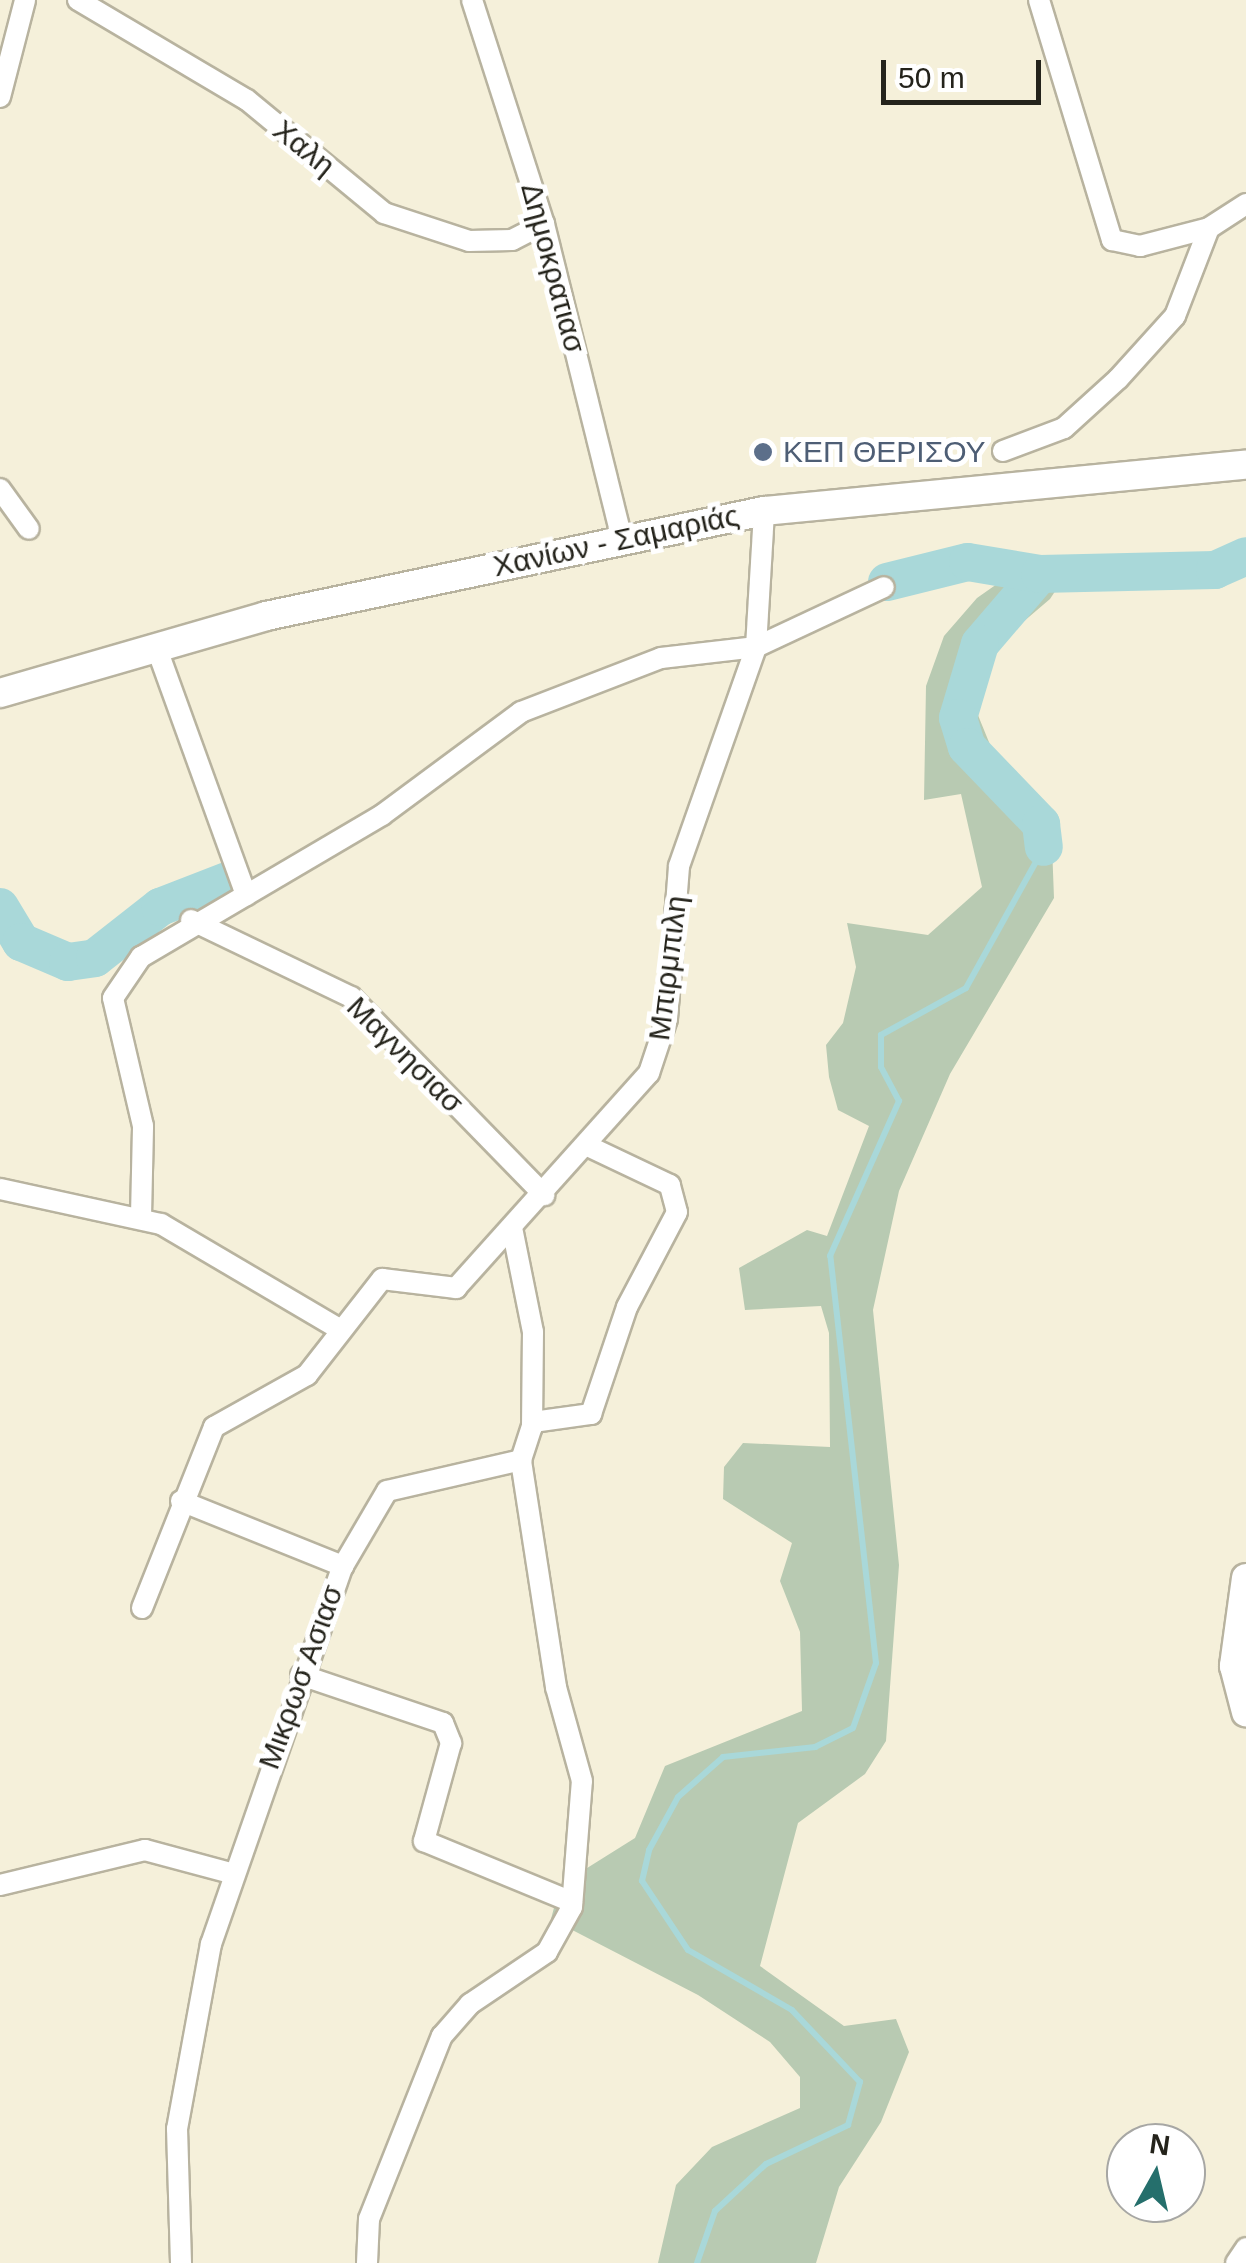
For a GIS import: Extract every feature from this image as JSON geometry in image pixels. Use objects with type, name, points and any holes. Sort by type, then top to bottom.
[{"type":"main road","name":"Χανίων - Σαμαριάς","points":[[0,694],[157,649],[622,539],[764,510],[1246,465]]},
{"type":"main road","points":[[1246,1578],[1234,1666],[1246,1712]]},
{"type":"street","points":[[0,98],[25,0]]},
{"type":"street","name":"Χαλη","points":[[78,0],[246,100],[384,213],[469,241],[512,240],[544,224]]},
{"type":"street","name":"Δημοκρατιασ","points":[[472,0],[544,224],[622,539]]},
{"type":"street","points":[[1039,0],[1112,240],[1140,246],[1209,228],[1246,204]]},
{"type":"street","points":[[1003,451],[1064,428],[1118,379],[1175,316],[1209,228]]},
{"type":"street","points":[[0,489],[29,530]]},
{"type":"street","name":"Μπιρμπιλη","points":[[341,1330],[382,1279],[456,1288],[588,1146],[659,1050],[679,866],[756,647],[764,510]]},
{"type":"street","points":[[141,1216],[143,1126],[114,998],[141,957],[191,920],[246,895],[382,815],[521,712],[661,658],[756,647],[884,587]]},
{"type":"street","points":[[157,649],[246,895]]},
{"type":"street","name":"Μαγνησιασ","points":[[191,920],[351,997],[544,1196]]},
{"type":"street","points":[[533,1422],[591,1414],[627,1307],[677,1212],[670,1185],[588,1146]]},
{"type":"street","points":[[2,1186],[141,1216],[341,1330],[307,1375],[214,1426],[181,1501],[142,1608]]},
{"type":"street","points":[[367,2263],[369,2219],[442,2036],[470,2004],[546,1952],[572,1902],[582,1781],[553,1672],[520,1460],[533,1422],[533,1332],[512,1228]]},
{"type":"street","name":"Μικρωσ Ασιασ","points":[[181,2263],[178,2129],[230,1873],[343,1566],[388,1491],[520,1460]]},
{"type":"street","points":[[181,1501],[343,1566]]},
{"type":"street","points":[[301,1675],[443,1723],[451,1744],[424,1841],[572,1902]]},
{"type":"street","points":[[0,1885],[145,1850],[230,1873]]},
{"type":"street","points":[[1236,2263],[1246,2248]]},
{"type":"green space","points":[[1031,560],[1073,564],[1050,599],[996,645],[971,698],[993,752],[1051,819],[1054,898],[950,1074],[899,1191],[873,1310],[899,1565],[886,1741],[865,1774],[798,1823],[760,1966],[844,2026],[896,2019],[909,2052],[881,2122],[839,2187],[816,2263],[658,2263],[676,2185],[712,2147],[800,2108],[800,2077],[770,2042],[698,1995],[551,1919],[560,1885],[635,1838],[665,1766],[802,1711],[800,1632],[780,1581],[792,1543],[723,1499],[724,1467],[743,1443],[830,1447],[829,1333],[821,1306],[745,1310],[739,1268],[807,1230],[827,1236],[869,1126],[838,1110],[829,1077],[826,1045],[843,1023],[856,967],[847,923],[928,935],[982,887],[961,794],[924,800],[926,686],[944,636],[977,598]]},
{"type":"waterway","points":[[887,582],[968,562],[1040,574],[1215,570],[1246,556]]},
{"type":"waterway","points":[[1040,574],[980,644],[958,718],[967,747],[1041,824],[1044,847]]},
{"type":"waterway","points":[[697,2263],[715,2211],[766,2164],[848,2125],[860,2082],[792,2010],[688,1950],[642,1881],[649,1850],[678,1797],[723,1757],[815,1747],[853,1728],[876,1663],[830,1256],[899,1101],[881,1067],[881,1035],[966,988],[1044,847]]},
{"type":"waterway","points":[[0,907],[21,942],[68,962],[95,958],[160,907],[227,881]]},
{"type":"place","name":"ΚΕΠ ΘΕΡΙΣΟΥ","points":[[763,452]]}]
